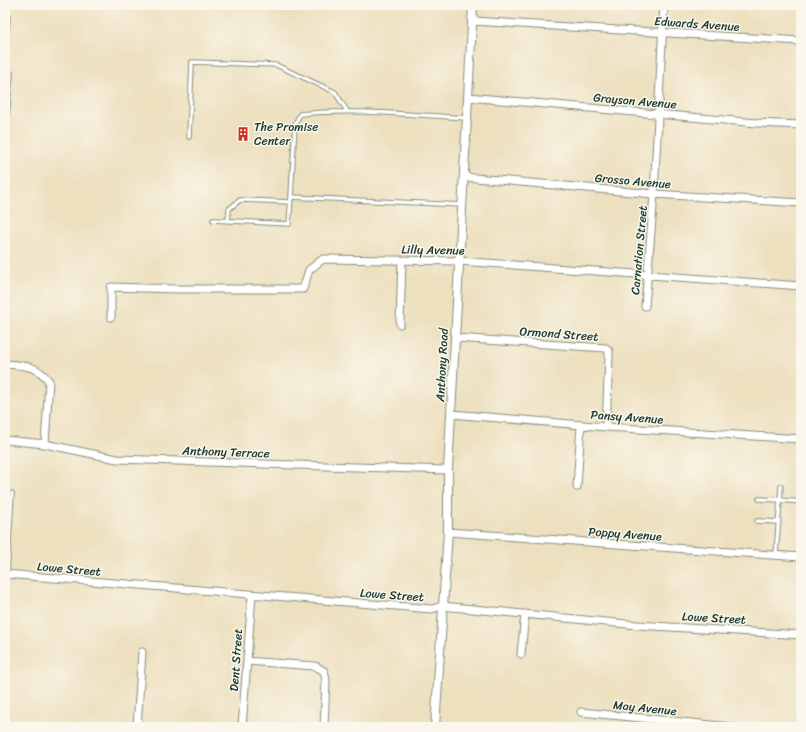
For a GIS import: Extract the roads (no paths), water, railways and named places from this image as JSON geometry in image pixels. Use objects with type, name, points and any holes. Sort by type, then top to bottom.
[{"type":"street","name":"Anthony Road","points":[[436,727],[442,606],[448,532],[448,470],[473,5]]},
{"type":"street","name":"Carnation Street","points":[[645,306],[654,194],[664,5]]},
{"type":"street","name":"Edwards Avenue","points":[[472,21],[801,41]]},
{"type":"street","name":"Grayson Avenue","points":[[468,97],[758,123],[801,125]]},
{"type":"street","name":"Grosso Avenue","points":[[464,177],[654,194],[801,203]]},
{"type":"street","name":"Lilly Avenue","points":[[111,317],[111,287],[176,289],[303,288],[309,270],[323,259],[459,261],[801,286]]},
{"type":"street","points":[[400,324],[402,261]]},
{"type":"street","name":"Ormond Street","points":[[455,338],[606,348],[609,351],[609,356],[606,427]]},
{"type":"street","points":[[5,364],[34,367],[43,373],[49,381],[45,444]]},
{"type":"street","name":"Pansy Avenue","points":[[452,414],[606,427],[801,439]]},
{"type":"street","points":[[577,487],[581,425]]},
{"type":"street","name":"Anthony Terrace","points":[[5,440],[45,444],[117,459],[448,470]]},
{"type":"street","name":"Poppy Avenue","points":[[448,532],[801,557]]},
{"type":"street","name":"Lowe Street","points":[[6,574],[432,609],[442,606],[637,625],[801,634]]},
{"type":"street","name":"Dent Street","points":[[242,727],[252,595]]},
{"type":"street","points":[[521,654],[525,614]]},
{"type":"street","points":[[137,727],[142,652]]},
{"type":"street","points":[[247,661],[315,666],[324,671],[326,680],[324,727]]},
{"type":"street","name":"May Avenue","points":[[581,712],[731,727]]},
{"type":"street","points":[[800,727],[801,718]]},
{"type":"lane","points":[[5,8],[8,17],[5,59]]},
{"type":"lane","points":[[189,137],[192,62],[276,65],[335,92],[347,111]]},
{"type":"lane","points":[[5,72],[11,73],[5,138]]},
{"type":"lane","points":[[213,220],[289,224],[295,124],[300,114],[347,111],[467,118]]},
{"type":"lane","points":[[291,197],[462,205]]},
{"type":"lane","points":[[228,221],[229,209],[240,200],[291,202]]},
{"type":"lane","points":[[776,555],[781,486]]},
{"type":"lane","points":[[6,574],[12,493]]},
{"type":"lane","points":[[759,498],[801,502]]},
{"type":"lane","points":[[757,521],[779,522]]},
{"type":"place","name":"The Promise Center","points":[[243,134]]}]
